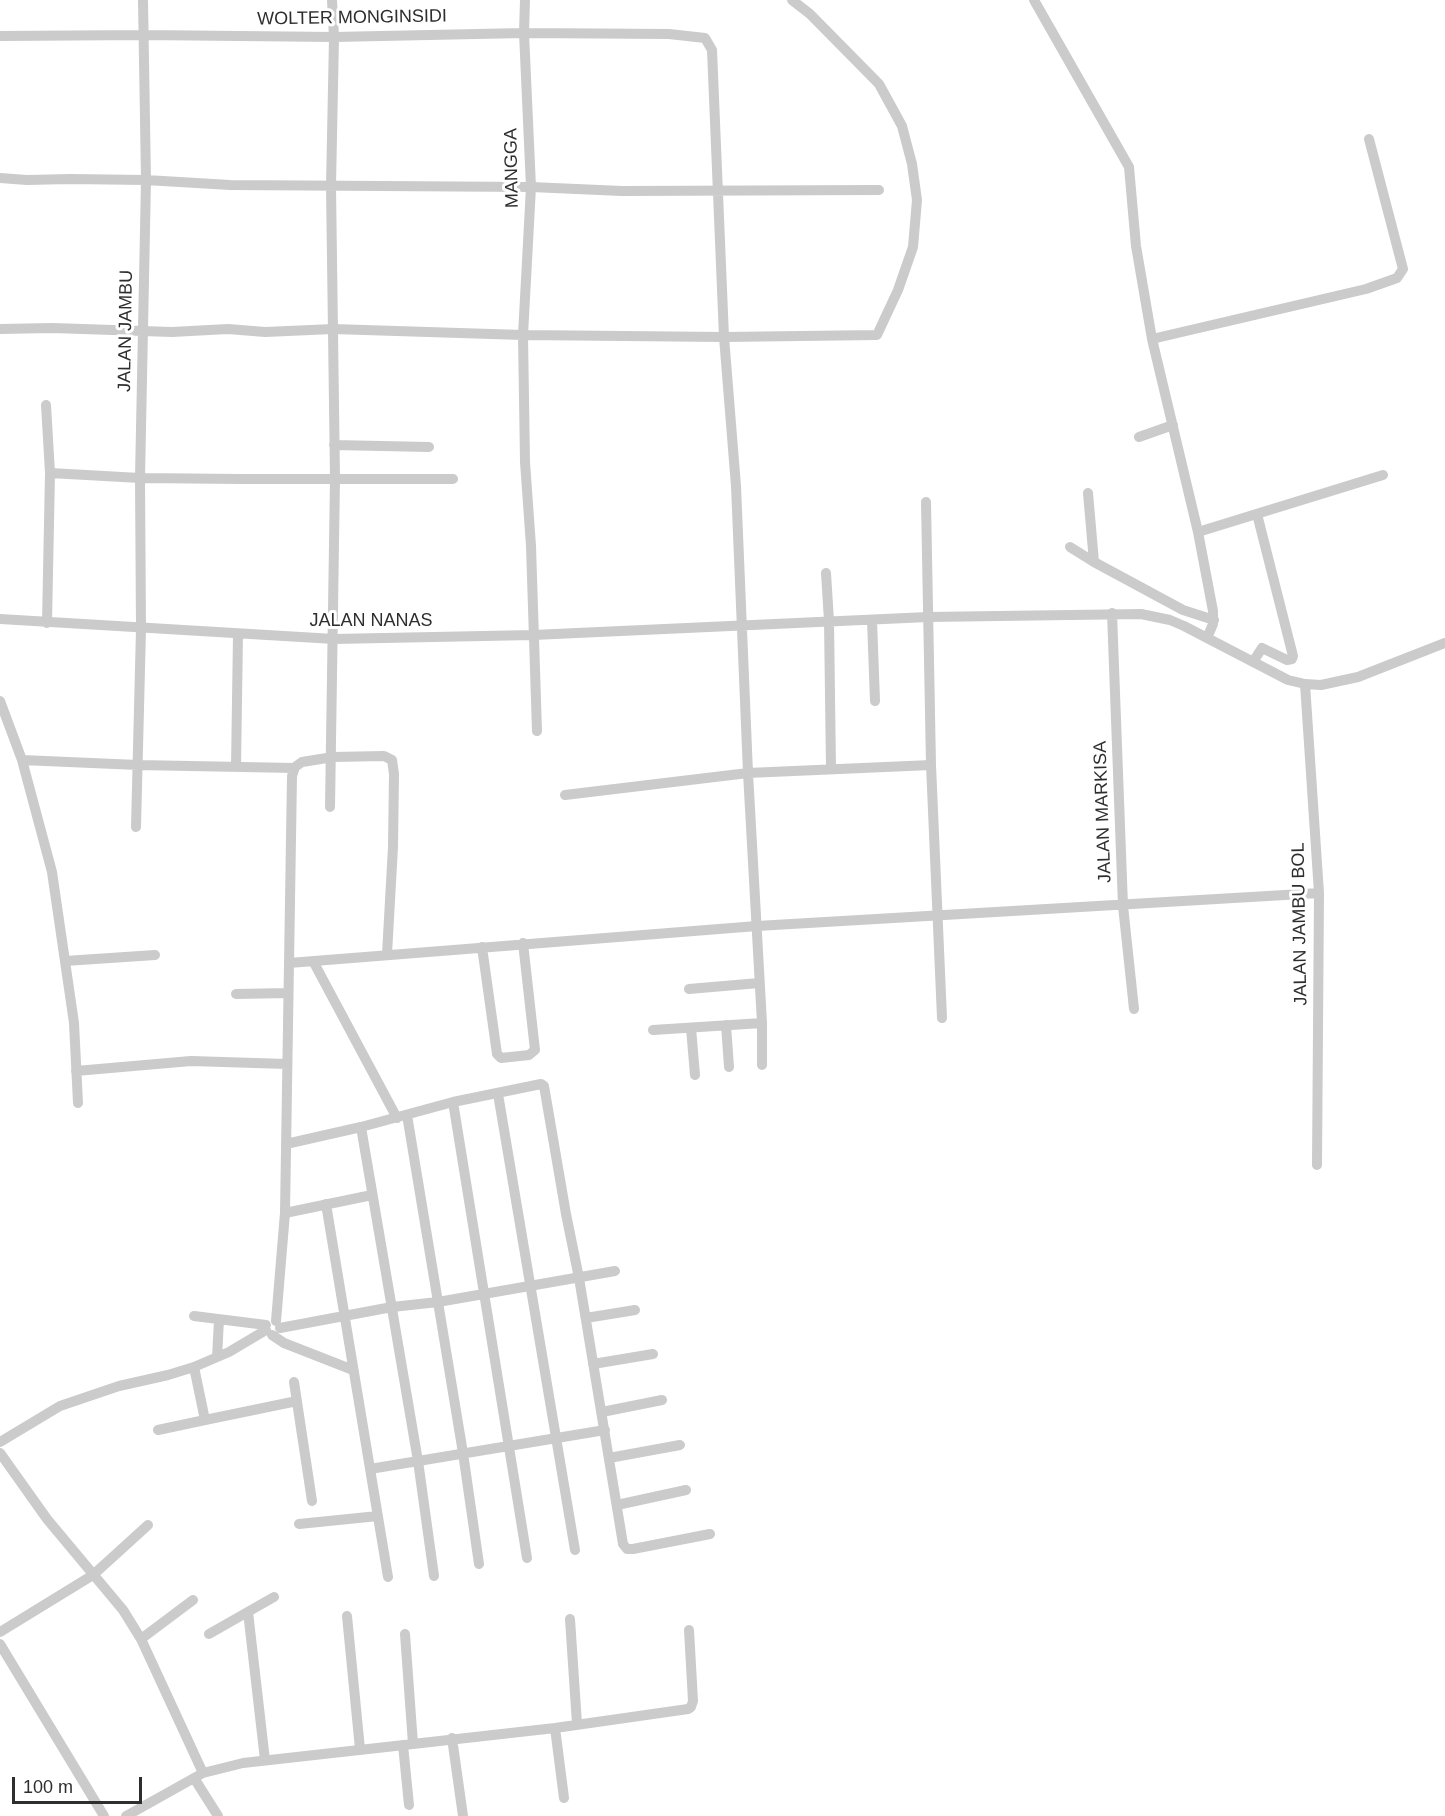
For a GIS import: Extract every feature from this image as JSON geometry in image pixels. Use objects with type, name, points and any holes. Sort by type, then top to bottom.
[{"type":"street","name":"JALAN JAMBU","points":[[136,827],[141,629],[140,478],[146,180],[143,0]]},
{"type":"street","points":[[330,807],[333,757],[335,478],[332,0]]},
{"type":"street","name":"MANGGA","points":[[525,0],[524,33],[531,187],[523,335],[525,462],[531,546],[537,731]]},
{"type":"street","points":[[0,329],[265,332],[333,329],[523,335],[724,337],[877,335],[898,290],[913,247],[917,200],[912,164],[902,126],[879,84],[810,14],[792,0]]},
{"type":"street","points":[[1034,0],[1129,166],[1136,246],[1152,339],[1198,532],[1211,628]]},
{"type":"street","name":"WOLTER MONGINSIDI","points":[[0,36],[334,37],[524,33],[669,34],[705,38],[711,50],[719,190]]},
{"type":"street","points":[[1152,339],[1366,289],[1398,278],[1403,269],[1369,140]]},
{"type":"street","points":[[0,178],[146,180],[230,185],[531,187],[622,190],[879,190]]},
{"type":"street","points":[[719,190],[724,337],[736,486],[748,773],[762,1023],[762,1065]]},
{"type":"street","points":[[46,405],[50,473],[47,623]]},
{"type":"street","points":[[1139,437],[1173,425]]},
{"type":"street","points":[[334,445],[429,447]]},
{"type":"street","points":[[50,473],[140,478],[453,479]]},
{"type":"street","points":[[1198,532],[1383,475]]},
{"type":"street","points":[[1088,493],[1094,562]]},
{"type":"street","points":[[926,502],[931,765],[942,1018]]},
{"type":"street","points":[[1253,662],[1262,648],[1287,660],[1293,656],[1257,514]]},
{"type":"street","points":[[1070,547],[1184,610],[1211,628],[1253,662],[1288,680],[1322,685],[1358,677],[1445,643]]},
{"type":"street","points":[[826,573],[831,769]]},
{"type":"street","name":"JALAN NANAS","points":[[0,619],[334,639],[533,635],[829,621],[1112,613],[1141,614],[1184,626],[1211,628]]},
{"type":"street","name":"JALAN MARKISA","points":[[1112,613],[1123,906],[1134,1009]]},
{"type":"street","points":[[872,620],[875,701]]},
{"type":"street","points":[[236,767],[238,634]]},
{"type":"street","name":"JALAN JAMBU BOL","points":[[1305,684],[1319,893],[1317,1165]]},
{"type":"street","points":[[0,701],[22,760],[52,873],[74,1023],[78,1102]]},
{"type":"street","points":[[22,760],[294,768],[302,762],[333,757],[384,756],[392,760],[394,774],[393,847],[387,954]]},
{"type":"street","points":[[565,795],[748,773],[931,765]]},
{"type":"street","points":[[294,768],[286,1064],[285,1213],[272,1328],[284,1343],[353,1370]]},
{"type":"street","points":[[289,963],[757,926],[1319,893]]},
{"type":"street","points":[[482,947],[497,1054],[501,1058],[529,1055],[535,1050],[524,943]]},
{"type":"street","points":[[65,961],[155,955]]},
{"type":"street","points":[[313,961],[402,1117],[438,1302],[479,1564]]},
{"type":"street","points":[[688,989],[759,983]]},
{"type":"street","points":[[236,994],[288,993]]},
{"type":"street","points":[[653,1030],[762,1023]]},
{"type":"street","points":[[726,1025],[729,1067]]},
{"type":"street","points":[[692,1028],[695,1075]]},
{"type":"street","points":[[76,1071],[191,1060],[286,1064]]},
{"type":"street","points":[[285,1144],[402,1117],[453,1102],[541,1084],[544,1086],[586,1318],[623,1544],[627,1549],[633,1550],[710,1534]]},
{"type":"street","points":[[498,1094],[575,1550]]},
{"type":"street","points":[[453,1102],[527,1558]]},
{"type":"street","points":[[361,1127],[418,1461],[434,1576]]},
{"type":"street","points":[[285,1213],[372,1195]]},
{"type":"street","points":[[326,1204],[388,1577]]},
{"type":"street","points":[[194,1316],[272,1328],[615,1271]]},
{"type":"street","points":[[586,1318],[635,1310]]},
{"type":"street","points":[[217,1358],[219,1320]]},
{"type":"street","points":[[0,1442],[60,1406],[119,1386],[194,1367],[217,1358],[272,1328]]},
{"type":"street","points":[[593,1364],[652,1354]]},
{"type":"street","points":[[194,1367],[205,1420]]},
{"type":"street","points":[[294,1382],[312,1501]]},
{"type":"street","points":[[602,1412],[662,1400]]},
{"type":"street","points":[[158,1430],[297,1401]]},
{"type":"street","points":[[370,1469],[463,1453],[510,1448],[605,1430]]},
{"type":"street","points":[[609,1458],[680,1445]]},
{"type":"street","points":[[0,1453],[47,1519],[123,1610],[141,1639],[218,1816]]},
{"type":"street","points":[[617,1505],[686,1490]]},
{"type":"street","points":[[299,1524],[378,1516]]},
{"type":"street","points":[[0,1632],[93,1575],[148,1525]]},
{"type":"street","points":[[209,1634],[274,1598]]},
{"type":"street","points":[[141,1639],[193,1600]]},
{"type":"street","points":[[248,1612],[265,1760]]},
{"type":"street","points":[[347,1616],[360,1749]]},
{"type":"street","points":[[570,1619],[577,1724]]},
{"type":"street","points":[[126,1816],[199,1776],[243,1762],[555,1728],[688,1709],[693,1701],[689,1630]]},
{"type":"street","points":[[405,1634],[409,1805]]},
{"type":"street","points":[[0,1644],[104,1816]]},
{"type":"street","points":[[555,1728],[564,1798]]},
{"type":"street","points":[[452,1738],[463,1816]]}]
